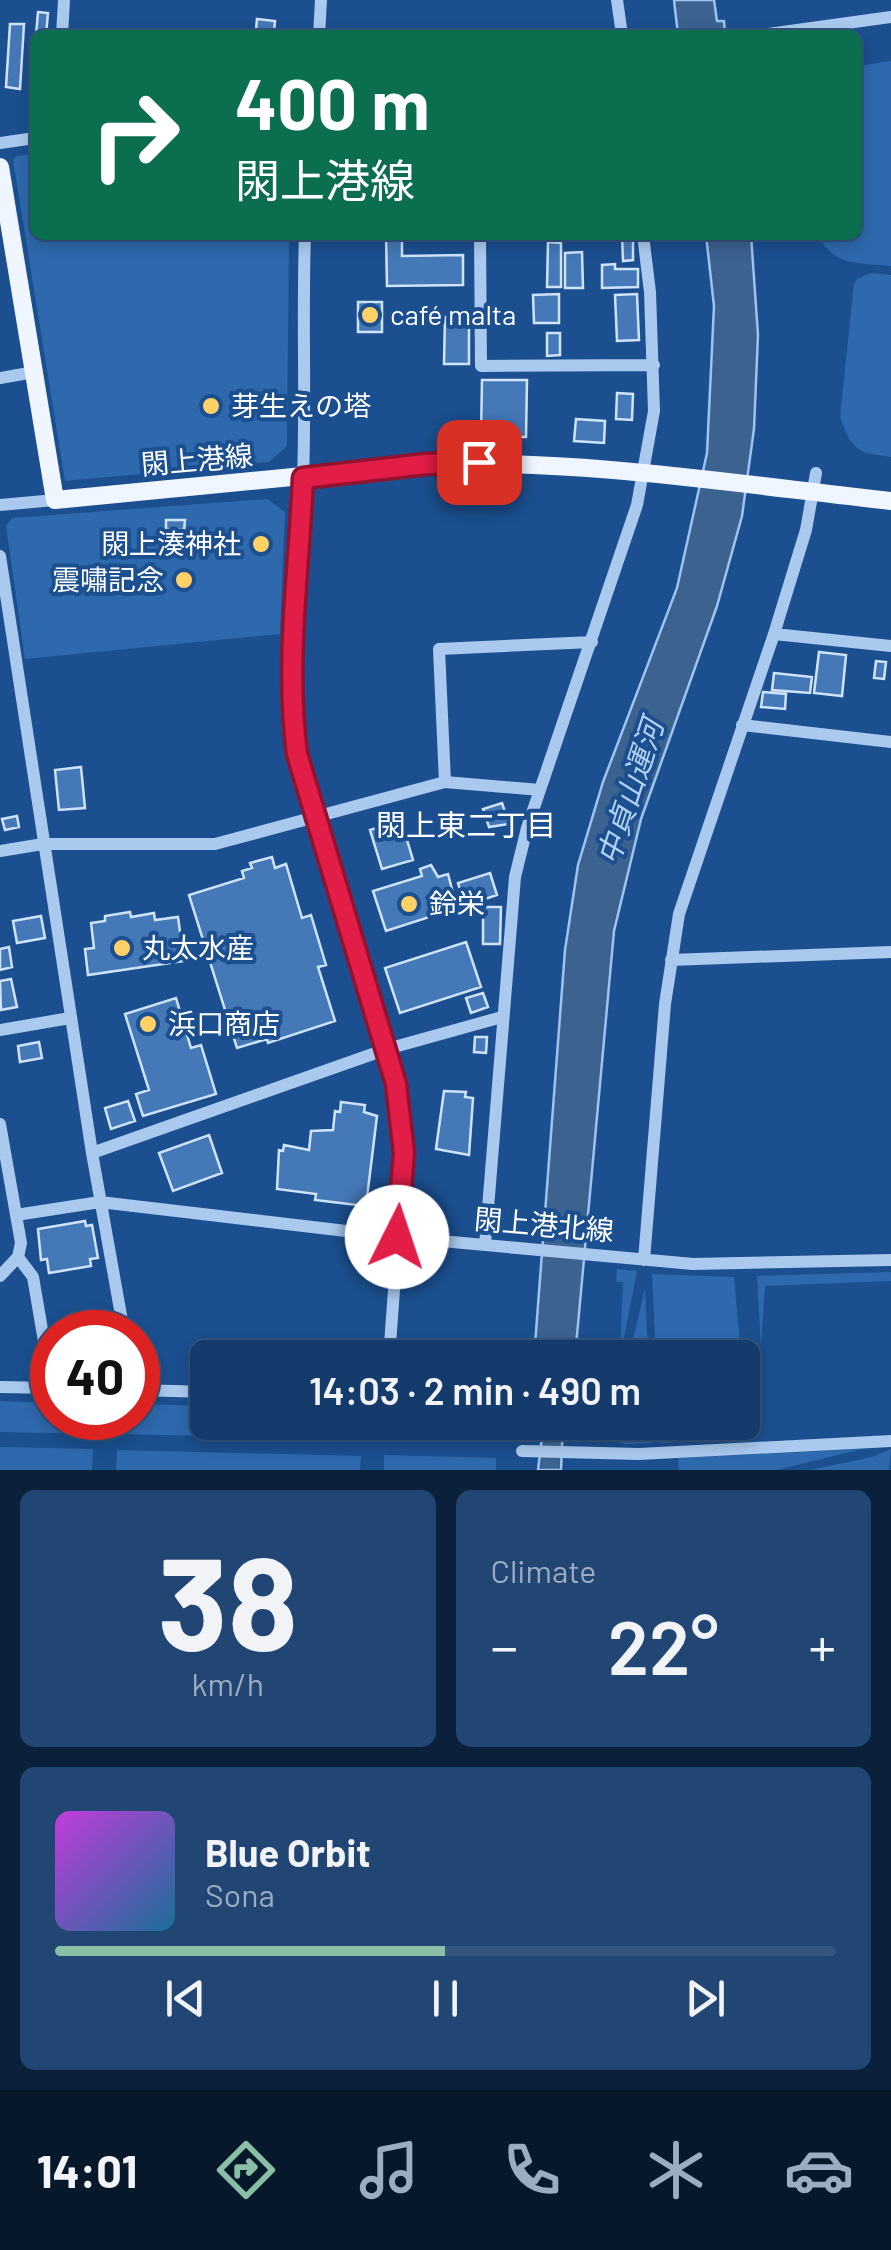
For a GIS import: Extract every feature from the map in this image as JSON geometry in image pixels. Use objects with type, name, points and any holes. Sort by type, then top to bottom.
[{"type":"main road","points":[[0,167],[55,500]]},
{"type":"main road","name":"閖上港線","points":[[55,500],[479,462],[776,488],[814,483]]},
{"type":"main road","points":[[814,483],[891,501]]},
{"type":"street","points":[[62,30],[64,0]]},
{"type":"street","points":[[319,30],[321,0]]},
{"type":"street","points":[[617,0],[621,30]]},
{"type":"street","points":[[797,30],[891,17]]},
{"type":"street","points":[[0,143],[30,139]]},
{"type":"street","points":[[304,240],[303,478],[290,666],[291,712],[297,754],[396,1084],[404,1153],[390,1340]]},
{"type":"street","points":[[480,240],[481,366],[654,365]]},
{"type":"street","points":[[486,1245],[515,877],[540,790],[633,526],[654,412],[643,240]]},
{"type":"street","points":[[0,378],[34,372]]},
{"type":"street","points":[[644,1260],[671,960],[691,872],[774,634],[806,530],[814,483]]},
{"type":"street","points":[[0,505],[55,500]]},
{"type":"street","points":[[0,556],[42,844],[120,1310]]},
{"type":"street","points":[[774,634],[891,646]]},
{"type":"street","points":[[445,782],[439,649],[592,642]]},
{"type":"street","points":[[0,668],[16,666]]},
{"type":"street","points":[[742,725],[891,742]]},
{"type":"street","points":[[0,851],[42,844],[215,844],[445,782],[540,790]]},
{"type":"street","points":[[671,960],[891,952]]},
{"type":"street","points":[[92,1153],[387,1049],[502,1016]]},
{"type":"street","points":[[0,1030],[70,1018]]},
{"type":"street","points":[[0,1124],[21,1243],[18,1256],[0,1276]]},
{"type":"street","name":"閖上港北線","points":[[16,1214],[100,1202],[397,1237],[644,1260],[748,1264],[891,1260]]},
{"type":"street","points":[[18,1256],[33,1277],[39,1310]]},
{"type":"street","points":[[0,1387],[30,1388]]},
{"type":"street","points":[[160,1391],[190,1391]]},
{"type":"street","points":[[529,1450],[639,1454],[891,1441]]},
{"type":"shaded area","points":[[891,61],[891,266],[839,258],[822,240],[862,240],[862,65]]},
{"type":"shaded area","points":[[30,154],[30,240],[289,240],[287,446],[269,462],[65,481],[13,160]]},
{"type":"shaded area","points":[[871,273],[891,275],[891,457],[865,453],[856,447],[840,417],[854,284]]},
{"type":"shaded area","points":[[267,499],[285,512],[280,634],[25,659],[6,526],[12,518]]},
{"type":"shaded area","points":[[617,1269],[637,1271],[624,1340],[623,1282],[616,1282]]},
{"type":"shaded area","points":[[891,1272],[891,1281],[765,1286],[761,1347],[757,1276]]},
{"type":"shaded area","points":[[652,1274],[734,1277],[740,1340],[655,1340]]},
{"type":"shaded area","points":[[645,1288],[647,1340],[633,1340]]},
{"type":"shaded area","points":[[0,1401],[30,1402],[30,1433],[0,1432]]},
{"type":"shaded area","points":[[160,1405],[190,1406],[190,1436],[160,1435]]},
{"type":"shaded area","points":[[609,1440],[652,1440],[652,1443]]},
{"type":"shaded area","points":[[660,1440],[713,1440],[660,1443]]},
{"type":"shaded area","points":[[0,1447],[93,1449],[92,1470],[0,1470]]},
{"type":"shaded area","points":[[862,1449],[777,1470],[679,1470],[678,1458]]},
{"type":"shaded area","points":[[891,1449],[889,1470],[810,1470],[872,1457]]},
{"type":"shaded area","points":[[117,1450],[361,1456],[360,1470],[116,1470]]},
{"type":"shaded area","points":[[384,1455],[496,1458],[496,1470],[384,1470]]},
{"type":"water","points":[[674,0],[714,0],[717,21],[724,21],[725,30],[677,30]]},
{"type":"water","name":"中貞山運河","points":[[707,240],[751,240],[758,335],[754,429],[742,516],[717,606],[641,819],[614,931],[577,1340],[535,1340],[565,950],[578,865],[603,782],[677,588],[707,453],[714,306]]},
{"type":"water","points":[[542,1440],[562,1440],[561,1470],[538,1470]]},
{"type":"building","points":[[38,12],[48,13],[46,30],[36,30]]},
{"type":"building","points":[[257,19],[275,21],[274,30],[256,30]]},
{"type":"building","points":[[10,24],[24,24],[20,89],[6,87]]},
{"type":"building","points":[[386,240],[402,240],[402,256],[463,255],[463,285],[387,286]]},
{"type":"building","points":[[622,240],[633,240],[633,260],[623,261]]},
{"type":"building","points":[[548,242],[561,243],[561,287],[547,287]]},
{"type":"building","points":[[582,252],[583,288],[565,288],[565,253]]},
{"type":"building","points":[[615,264],[615,269],[638,269],[638,287],[602,288],[602,265]]},
{"type":"building","points":[[559,294],[559,323],[534,323],[533,295]]},
{"type":"building","points":[[637,294],[639,340],[617,341],[615,295]]},
{"type":"building","points":[[358,302],[382,302],[382,332],[358,332]]},
{"type":"building","points":[[445,317],[469,317],[469,364],[444,364]]},
{"type":"building","points":[[547,333],[560,333],[560,355],[547,356]]},
{"type":"building","points":[[482,380],[527,380],[526,437],[481,437]]},
{"type":"building","points":[[617,393],[633,394],[632,420],[616,419]]},
{"type":"building","points":[[576,419],[605,421],[604,443],[574,441]]},
{"type":"building","points":[[166,520],[185,520],[184,530],[166,530]]},
{"type":"building","points":[[819,652],[846,655],[842,696],[814,693]]},
{"type":"building","points":[[876,661],[886,662],[884,679],[874,678]]},
{"type":"building","points":[[774,673],[812,677],[810,693],[772,690]]},
{"type":"building","points":[[763,692],[786,694],[785,709],[761,707]]},
{"type":"building","points":[[81,767],[85,808],[59,810],[55,770]]},
{"type":"building","points":[[502,803],[509,824],[489,827],[483,809]]},
{"type":"building","points":[[17,816],[19,827],[5,830],[2,819]]},
{"type":"building","points":[[401,820],[413,860],[382,869],[370,830]]},
{"type":"building","points":[[272,857],[275,868],[286,864],[302,918],[311,915],[326,965],[318,967],[335,1021],[268,1043],[267,1039],[237,1048],[189,895],[244,878],[242,871],[252,868],[250,863]]},
{"type":"building","points":[[431,865],[438,877],[448,874],[453,893],[443,896],[448,911],[386,931],[373,891],[422,876],[420,869]]},
{"type":"building","points":[[490,873],[497,895],[465,906],[458,883]]},
{"type":"building","points":[[483,907],[501,907],[500,944],[483,944]]},
{"type":"building","points":[[130,912],[131,917],[154,913],[155,920],[178,917],[184,961],[88,975],[85,949],[94,948],[91,923]]},
{"type":"building","points":[[41,916],[45,938],[17,943],[13,921]]},
{"type":"building","points":[[466,942],[481,987],[400,1013],[385,968]]},
{"type":"building","points":[[9,947],[12,967],[0,970],[0,949]]},
{"type":"building","points":[[11,979],[17,1007],[1,1010],[0,981]]},
{"type":"building","points":[[483,993],[488,1007],[471,1013],[466,998]]},
{"type":"building","points":[[176,998],[191,1048],[201,1045],[216,1094],[143,1116],[136,1094],[149,1090],[125,1014]]},
{"type":"building","points":[[475,1037],[487,1037],[486,1053],[474,1052]]},
{"type":"building","points":[[39,1042],[42,1058],[20,1062],[18,1046]]},
{"type":"building","points":[[444,1091],[466,1092],[465,1097],[473,1098],[469,1155],[436,1149]]},
{"type":"building","points":[[128,1101],[135,1121],[111,1129],[105,1108]]},
{"type":"building","points":[[341,1102],[365,1105],[364,1112],[377,1116],[366,1206],[315,1200],[316,1194],[277,1189],[279,1150],[283,1151],[284,1145],[309,1150],[311,1131],[333,1130],[335,1111],[340,1112]]},
{"type":"building","points":[[209,1135],[222,1173],[173,1191],[159,1153]]},
{"type":"building","points":[[85,1221],[86,1226],[92,1225],[98,1258],[90,1259],[91,1266],[49,1273],[47,1259],[41,1260],[38,1229]]},
{"type":"place","name":"café malta","points":[[370,315]]},
{"type":"place","name":"芽生えの塔","points":[[211,406]]},
{"type":"place","name":"閖上湊神社","points":[[261,544]]},
{"type":"place","name":"震嘯記念","points":[[184,580]]},
{"type":"place","name":"鈴栄","points":[[409,904]]},
{"type":"place","name":"丸太水産","points":[[122,948]]},
{"type":"place","name":"浜口商店","points":[[148,1024]]},
{"type":"district","name":"閖上東二丁目","points":[[466,826]]},
{"type":"route","points":[[397,1237],[404,1153],[396,1084],[297,754],[291,712],[290,666],[303,478],[479,462]]}]
